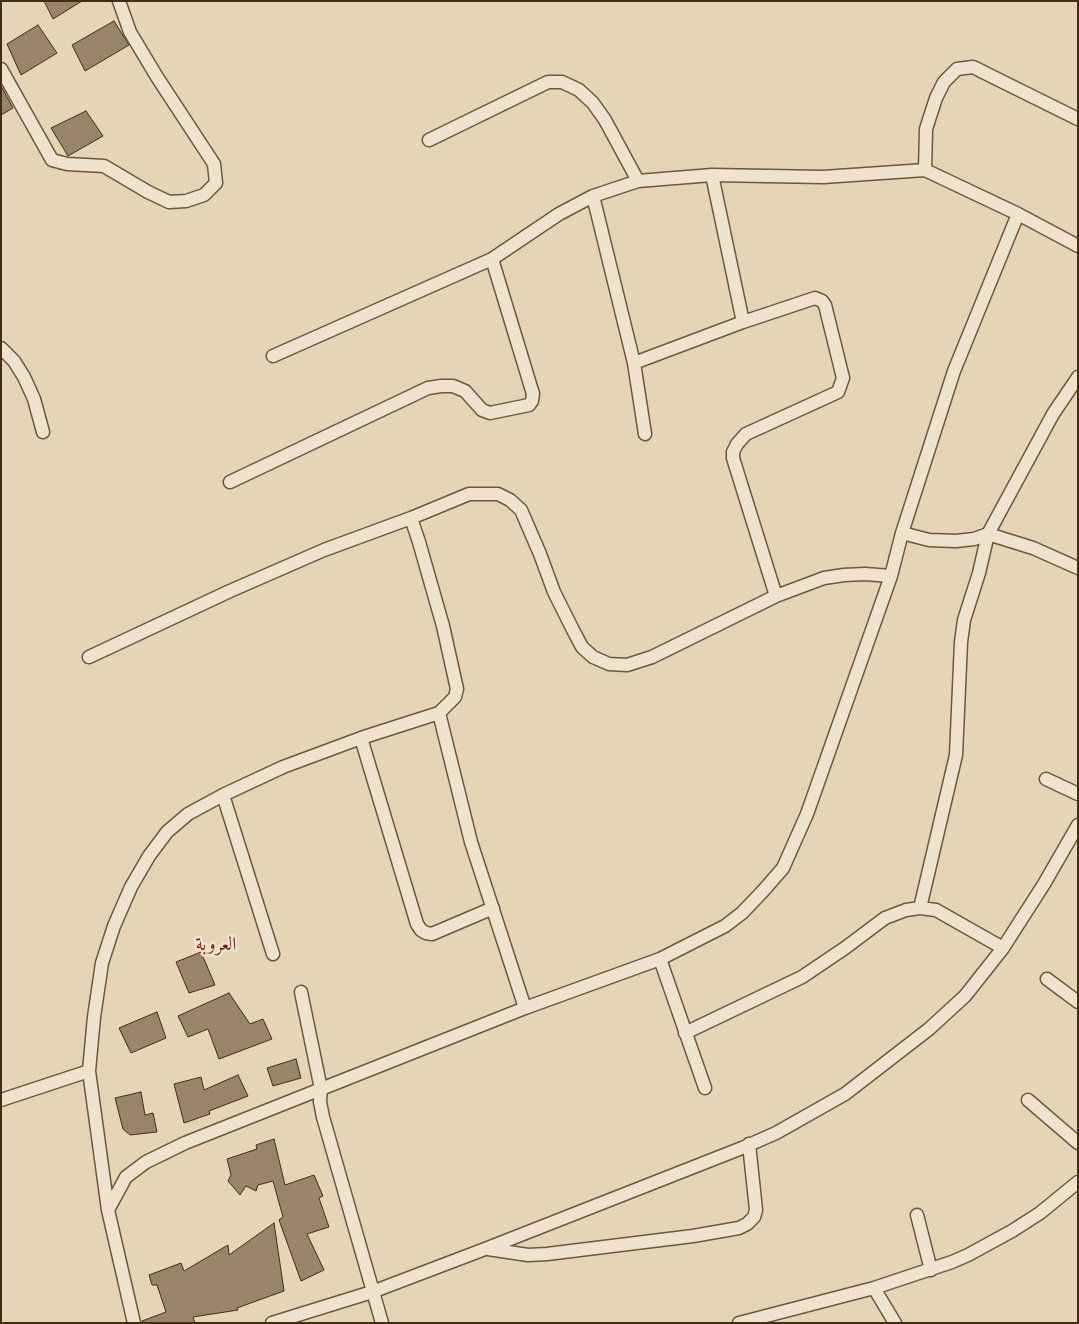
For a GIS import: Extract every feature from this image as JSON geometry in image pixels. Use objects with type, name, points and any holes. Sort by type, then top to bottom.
[{"type":"street","points":[[1,70],[52,160],[68,164],[104,166],[169,202],[186,201],[204,195],[216,183],[214,164],[134,39],[118,1]]},
{"type":"street","points":[[925,170],[926,128],[936,98],[944,82],[957,69],[973,67],[1078,119]]},
{"type":"street","points":[[429,140],[548,82],[562,82],[579,90],[593,104],[605,120],[638,180]]},
{"type":"street","points":[[273,356],[492,259],[559,214],[593,196],[638,180],[712,174],[823,177],[925,170],[1018,214],[1078,246]]},
{"type":"street","points":[[712,174],[742,322]]},
{"type":"street","points":[[593,196],[634,363],[645,434]]},
{"type":"street","points":[[108,1210],[121,1183],[126,1177],[146,1162],[185,1143],[525,1008],[660,959],[725,926],[742,913],[783,868],[807,814],[891,576],[902,533],[954,371],[1018,214]]},
{"type":"street","points":[[230,482],[428,388],[453,386],[465,391],[482,410],[490,414],[529,405],[533,394],[492,259]]},
{"type":"street","points":[[634,363],[742,322],[815,298],[820,299],[825,305],[843,378],[838,392],[746,434],[733,452],[732,458],[776,596]]},
{"type":"street","points":[[1,348],[14,361],[24,377],[34,400],[43,432]]},
{"type":"street","points":[[920,908],[956,755],[961,642],[964,620],[979,573],[988,534],[1053,414],[1078,378]]},
{"type":"street","points":[[89,657],[230,591],[324,550],[411,518],[468,494],[498,494],[510,500],[521,510],[554,592],[582,647],[593,657],[610,664],[627,665],[652,657],[776,596],[824,578],[865,574],[891,576]]},
{"type":"street","points":[[134,1323],[108,1210],[89,1071],[102,963],[114,926],[149,856],[167,832],[188,814],[223,795],[283,767],[361,738],[439,713],[455,696],[457,689],[443,626],[411,518]]},
{"type":"street","points":[[902,533],[928,540],[956,541],[974,539],[988,534],[1033,548],[1078,568]]},
{"type":"street","points":[[439,713],[471,842],[525,1008]]},
{"type":"street","points":[[361,738],[417,924],[421,930],[432,934],[492,908]]},
{"type":"street","points":[[1046,779],[1078,794]]},
{"type":"street","points":[[223,795],[273,954]]},
{"type":"street","points":[[272,1323],[372,1292],[485,1249],[776,1133],[813,1113],[844,1094],[882,1066],[929,1029],[965,996],[1003,948],[1077,830]]},
{"type":"street","points":[[685,1033],[802,977],[890,916],[906,910],[920,908],[942,912],[1003,948]]},
{"type":"street","points":[[660,959],[705,1088]]},
{"type":"street","points":[[1047,979],[1078,1002]]},
{"type":"street","points":[[301,992],[321,1089],[320,1102],[323,1117],[382,1323]]},
{"type":"street","points":[[1,1100],[89,1071]]},
{"type":"street","points":[[1028,1100],[1078,1143]]},
{"type":"street","points":[[485,1249],[528,1255],[547,1254],[693,1236],[739,1228],[748,1224],[754,1217],[756,1210],[749,1144]]},
{"type":"street","points":[[738,1323],[874,1288],[931,1270],[968,1255],[1040,1213],[1078,1182]]},
{"type":"street","points":[[916,1216],[931,1270]]},
{"type":"street","points":[[874,1288],[895,1323]]},
{"type":"building","points":[[44,1],[82,1],[53,19]]},
{"type":"building","points":[[114,21],[129,45],[85,71],[72,45]]},
{"type":"building","points":[[38,25],[57,53],[21,75],[7,44]]},
{"type":"building","points":[[1,86],[13,108],[1,115]]},
{"type":"building","points":[[86,111],[103,136],[68,156],[51,128]]},
{"type":"building","points":[[201,952],[215,985],[189,993],[176,962]]},
{"type":"building","points":[[229,993],[250,1024],[263,1019],[272,1039],[219,1059],[208,1029],[188,1037],[178,1016]]},
{"type":"building","points":[[157,1012],[166,1038],[131,1053],[119,1028]]},
{"type":"building","points":[[296,1059],[301,1078],[273,1086],[267,1068]]},
{"type":"building","points":[[238,1075],[248,1096],[209,1111],[210,1114],[184,1123],[174,1084],[201,1077],[204,1090]]},
{"type":"building","points":[[141,1092],[145,1115],[153,1113],[157,1132],[130,1135],[123,1129],[115,1098]]},
{"type":"building","points":[[274,1139],[285,1185],[314,1175],[323,1196],[319,1198],[329,1227],[307,1234],[324,1270],[301,1281],[279,1220],[283,1217],[273,1181],[258,1185],[256,1191],[246,1186],[240,1195],[228,1181],[231,1175],[227,1159],[257,1149],[256,1145]]},
{"type":"building","points":[[274,1223],[284,1291],[237,1308],[238,1310],[193,1317],[195,1323],[142,1323],[142,1321],[166,1312],[157,1285],[152,1285],[149,1275],[181,1263],[184,1271],[228,1245],[229,1255]]},
{"type":"district","name":"العروبة","points":[[216,945]]}]
